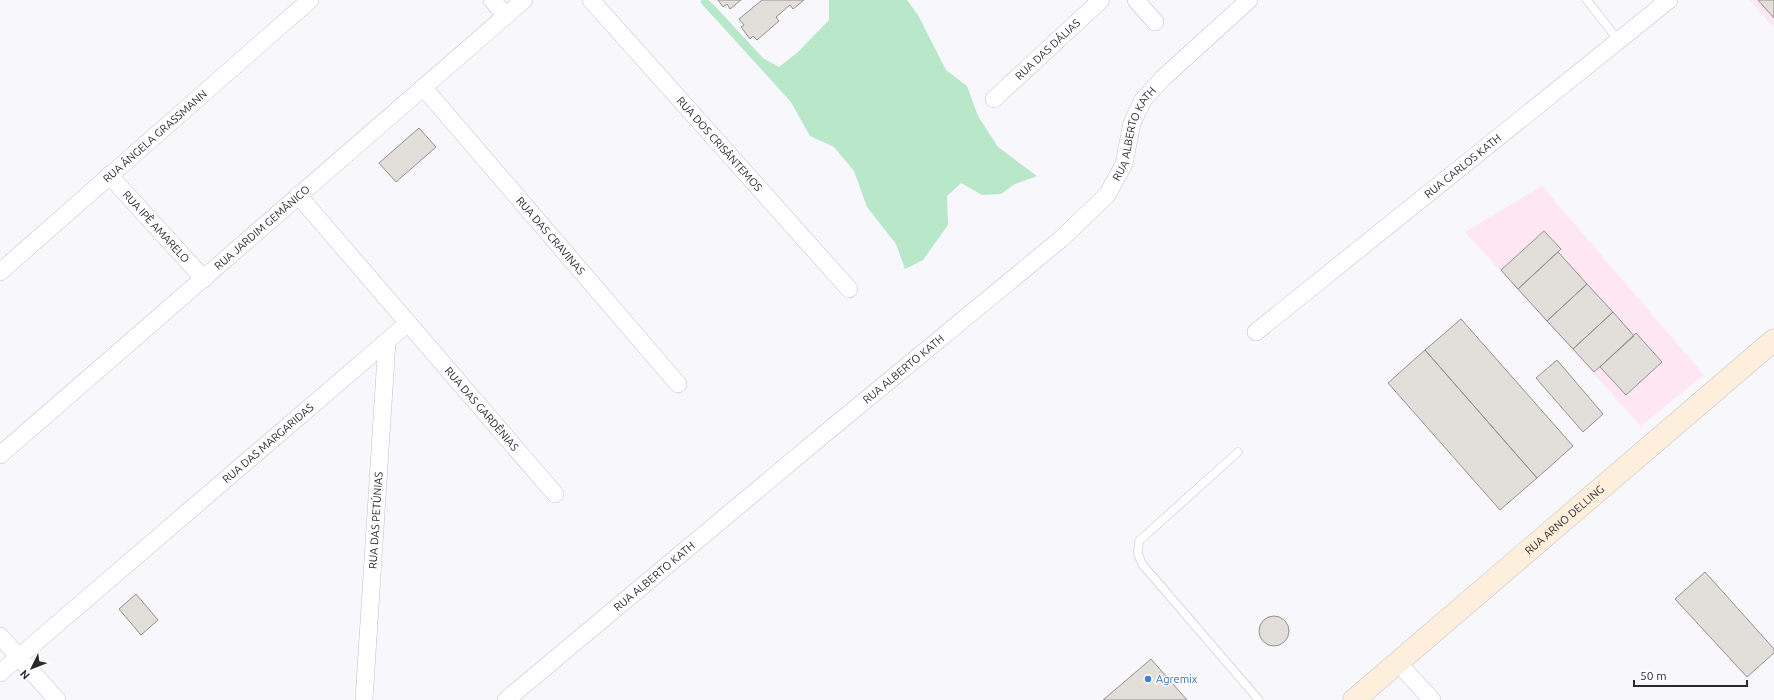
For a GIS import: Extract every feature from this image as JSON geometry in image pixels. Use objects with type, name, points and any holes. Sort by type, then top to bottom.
[{"type":"street","name":"RUA ÂNGELA GRASSMANN","points":[[0,272],[310,0]]},
{"type":"street","points":[[492,0],[506,16]]},
{"type":"street","name":"RUA JARDIM GEMÂNICO","points":[[0,455],[524,0]]},
{"type":"street","name":"RUA DOS CRISÂNTEMOS","points":[[591,0],[849,289]]},
{"type":"street","name":"RUA DAS DÁLIAS","points":[[994,99],[1101,0]]},
{"type":"street","points":[[1136,0],[1155,22]]},
{"type":"street","name":"RUA ALBERTO KATH","points":[[506,700],[1061,239],[1107,195],[1124,164],[1132,123],[1143,100],[1163,78],[1249,0]]},
{"type":"street","name":"RUA CARLOS KATH","points":[[1256,332],[1669,0]]},
{"type":"street","name":"RUA DAS CRAVINAS","points":[[423,87],[678,384]]},
{"type":"street","name":"RUA IPÊ AMARELO","points":[[109,175],[204,279]]},
{"type":"street","points":[[298,195],[408,323]]},
{"type":"street","name":"RUA DAS MARGARIDAS","points":[[0,673],[408,323]]},
{"type":"street","name":"RUA DAS GARDÊNIAS","points":[[408,323],[555,494]]},
{"type":"street","name":"RUA ARNO DELLING","points":[[1354,700],[1774,340]]},
{"type":"street","name":"RUA DAS PETÚNIAS","points":[[364,700],[387,341]]},
{"type":"street","points":[[0,636],[57,700]]},
{"type":"street","points":[[1398,663],[1432,700]]},
{"type":"lane","points":[[1587,0],[1618,40]]},
{"type":"lane","points":[[1238,452],[1139,540],[1138,554],[1142,564],[1258,700]]},
{"type":"shaded area","points":[[1750,0],[1774,0],[1774,28]]},
{"type":"shaded area","points":[[1542,186],[1704,375],[1641,426],[1465,232]]},
{"type":"green space","points":[[702,0],[708,0],[713,4],[763,58],[779,67],[798,52],[829,20],[829,0],[907,0],[918,15],[946,70],[967,86],[978,116],[998,147],[1037,176],[1015,184],[1001,194],[982,195],[961,183],[947,196],[948,225],[923,260],[905,269],[896,244],[867,207],[854,171],[834,147],[810,136],[791,102],[700,2]]},
{"type":"building","points":[[718,0],[741,0],[730,9],[727,4],[723,7]]},
{"type":"building","points":[[762,0],[804,0],[793,9],[790,5],[776,17],[779,21],[757,40],[753,36],[750,39],[741,27],[744,25],[739,19]]},
{"type":"building","points":[[1758,0],[1774,0],[1774,18]]},
{"type":"building","points":[[419,128],[436,147],[396,182],[379,163]]},
{"type":"building","points":[[1544,231],[1561,249],[1518,289],[1501,270]]},
{"type":"building","points":[[1558,252],[1587,284],[1547,321],[1518,289]]},
{"type":"building","points":[[1587,284],[1613,312],[1573,349],[1547,321]]},
{"type":"building","points":[[1613,312],[1634,336],[1594,372],[1573,349]]},
{"type":"building","points":[[1461,319],[1573,446],[1537,478],[1425,350]]},
{"type":"building","points":[[1636,333],[1662,362],[1626,395],[1600,367]]},
{"type":"building","points":[[1425,350],[1537,478],[1500,510],[1388,383]]},
{"type":"building","points":[[1557,360],[1603,414],[1583,432],[1536,378]]},
{"type":"building","points":[[1705,572],[1774,649],[1774,653],[1747,677],[1675,599]]},
{"type":"building","points":[[136,594],[158,620],[141,635],[119,609]]},
{"type":"building","points":[[1274,616],[1285,620],[1289,631],[1285,642],[1274,646],[1263,642],[1259,631],[1263,620]]},
{"type":"building","name":"Agremix","points":[[1151,659],[1187,700],[1103,700]]},
{"type":"place","name":"Agremix","points":[[1148,679]]}]
